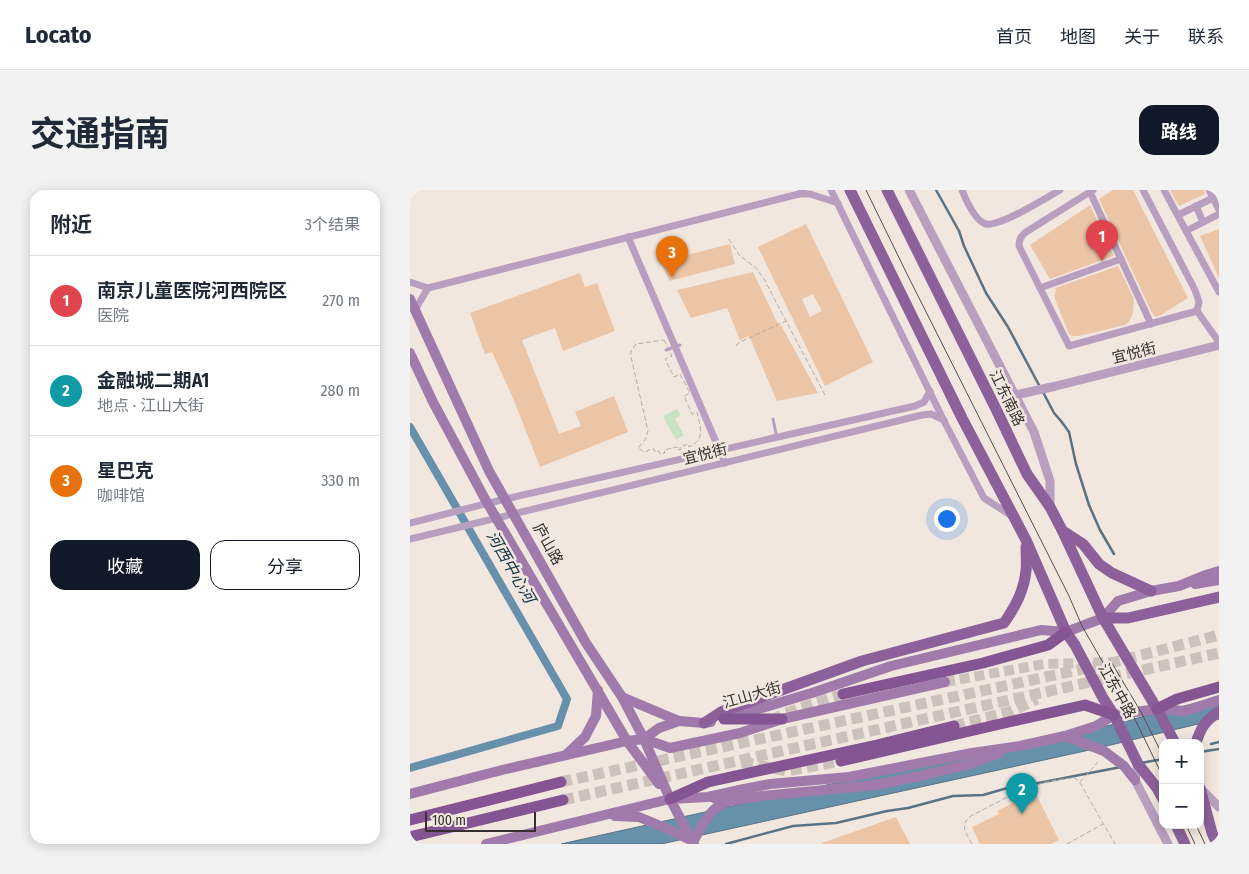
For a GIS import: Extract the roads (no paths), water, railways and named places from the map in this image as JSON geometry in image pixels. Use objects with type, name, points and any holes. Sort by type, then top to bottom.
[{"type":"highway","points":[[843,694],[983,663],[1048,645],[1066,632]]},
{"type":"highway","points":[[1157,709],[1177,698],[1219,687]]},
{"type":"highway","points":[[841,761],[1085,705],[1114,715]]},
{"type":"highway","points":[[724,719],[782,719]]},
{"type":"highway","points":[[670,799],[708,782],[954,726]]},
{"type":"highway","points":[[410,820],[561,782]]},
{"type":"highway","points":[[410,837],[563,800]]},
{"type":"main road","points":[[704,723],[721,712],[862,661],[1004,623],[1022,592],[1026,572],[1026,540],[850,190]]},
{"type":"main road","name":"江东南路","points":[[887,190],[1027,474],[1062,530],[1103,618]]},
{"type":"main road","name":"庐山路","points":[[410,299],[485,462],[586,643],[622,697],[644,739],[670,799],[694,843]]},
{"type":"main road","name":"庐山路","points":[[410,353],[433,402],[488,504],[627,742],[670,799]]},
{"type":"main road","points":[[1062,530],[1083,544],[1099,564],[1112,573],[1151,590]]},
{"type":"main road","name":"江东中路","points":[[1026,540],[1066,632],[1114,715],[1138,764],[1159,792]]},
{"type":"main road","points":[[1179,586],[1206,574],[1219,571]]},
{"type":"main road","points":[[1103,618],[1118,601],[1151,590],[1219,580]]},
{"type":"main road","points":[[1103,618],[1128,618],[1219,597]]},
{"type":"main road","name":"江东中路","points":[[1103,618],[1157,709],[1172,739]]},
{"type":"main road","name":"江山大街","points":[[410,794],[502,770],[644,739],[659,728],[679,721],[704,723],[724,719],[815,692],[891,666],[1040,630],[1066,632],[1103,618]]},
{"type":"main road","points":[[644,739],[670,748],[740,733],[782,719],[946,682]]},
{"type":"main road","points":[[566,755],[586,737],[596,716],[598,690]]},
{"type":"main road","points":[[622,697],[679,721]]},
{"type":"main road","points":[[486,844],[670,799],[708,797],[770,784],[849,777],[1065,736],[1096,726],[1114,715],[1157,709],[1185,711],[1219,700]]},
{"type":"main road","points":[[1197,739],[1206,720],[1219,710]]},
{"type":"main road","points":[[1065,736],[1104,750],[1124,766],[1135,780]]},
{"type":"main road","points":[[604,816],[639,817],[694,843],[710,813],[719,804],[728,801],[876,785],[970,764],[1020,746]]},
{"type":"main road","points":[[708,797],[728,801]]},
{"type":"main road","points":[[1204,801],[1212,833],[1218,844]]},
{"type":"main road","points":[[1178,829],[1186,844]]},
{"type":"street","points":[[831,190],[984,498],[1013,517]]},
{"type":"street","points":[[909,190],[1019,394],[1050,481],[1050,508]]},
{"type":"street","points":[[962,190],[977,219],[986,224],[996,223],[1016,214],[1060,190]]},
{"type":"street","points":[[1143,190],[1195,290],[1199,302],[1197,311],[1219,344]]},
{"type":"street","points":[[1164,190],[1219,292]]},
{"type":"street","points":[[1209,190],[1219,210]]},
{"type":"street","points":[[1151,324],[1120,259],[1091,191],[1021,236],[1019,246],[1069,346],[1151,324],[1197,311]]},
{"type":"street","points":[[410,282],[428,288],[801,192],[838,203]]},
{"type":"street","points":[[1178,215],[1213,198]]},
{"type":"street","points":[[1196,206],[1203,222]]},
{"type":"street","points":[[1186,231],[1219,214]]},
{"type":"street","points":[[628,237],[673,348],[726,463]]},
{"type":"street","points":[[1040,288],[1120,259]]},
{"type":"street","points":[[415,310],[428,288]]},
{"type":"street","name":"宜悦街","points":[[1019,394],[1219,344]]},
{"type":"street","name":"宜悦街","points":[[410,523],[505,499],[915,406],[924,402],[930,391]]},
{"type":"street","name":"宜悦街","points":[[410,539],[922,415],[931,414],[944,420]]},
{"type":"street","points":[[1196,708],[1219,710]]},
{"type":"street","points":[[1138,764],[1135,780],[1168,844]]},
{"type":"street","points":[[1204,792],[1219,807]]},
{"type":"lane","points":[[773,419],[777,438]]},
{"type":"water","points":[[1219,697],[1219,719],[1094,749],[661,844],[561,844],[867,776],[1087,731]]},
{"type":"waterway","points":[[936,190],[959,231],[986,293],[1008,327],[1040,387]]},
{"type":"waterway","points":[[1043,392],[1054,413],[1069,432],[1076,464],[1089,505],[1100,530],[1114,554]]},
{"type":"waterway","name":"河西中心河","points":[[410,427],[567,699],[558,726],[410,768]]},
{"type":"waterway","points":[[1211,744],[1219,742]]},
{"type":"waterway","points":[[1204,751],[1219,749]]},
{"type":"waterway","points":[[1141,763],[1159,760]]},
{"type":"waterway","points":[[726,844],[793,826],[836,823],[908,808],[953,796],[983,795],[1018,785],[1028,785],[1121,767]]},
{"type":"tunnel","points":[[561,782],[1115,662],[1219,635]]},
{"type":"tunnel","points":[[563,800],[1219,653]]},
{"type":"tunnel","points":[[945,682],[1044,664],[1115,662]]},
{"type":"tunnel","points":[[772,721],[783,714],[843,694]]},
{"type":"tunnel","points":[[954,726],[1012,711],[1037,699]]},
{"type":"tunnel","points":[[742,762],[787,771],[841,761]]},
{"type":"tram line","points":[[866,190],[1069,596],[1082,626],[1132,713],[1159,769]]},
{"type":"tram line","points":[[1110,660],[1141,712],[1159,748]]},
{"type":"tram line","points":[[1188,829],[1195,844]]},
{"type":"tram line","points":[[1198,829],[1205,844]]},
{"type":"place","name":"南京儿童医院河西院区","points":[[1102,261]]},
{"type":"place","name":"星巴克","points":[[672,277]]},
{"type":"place","name":"金融城二期A1","points":[[1022,814]]}]
